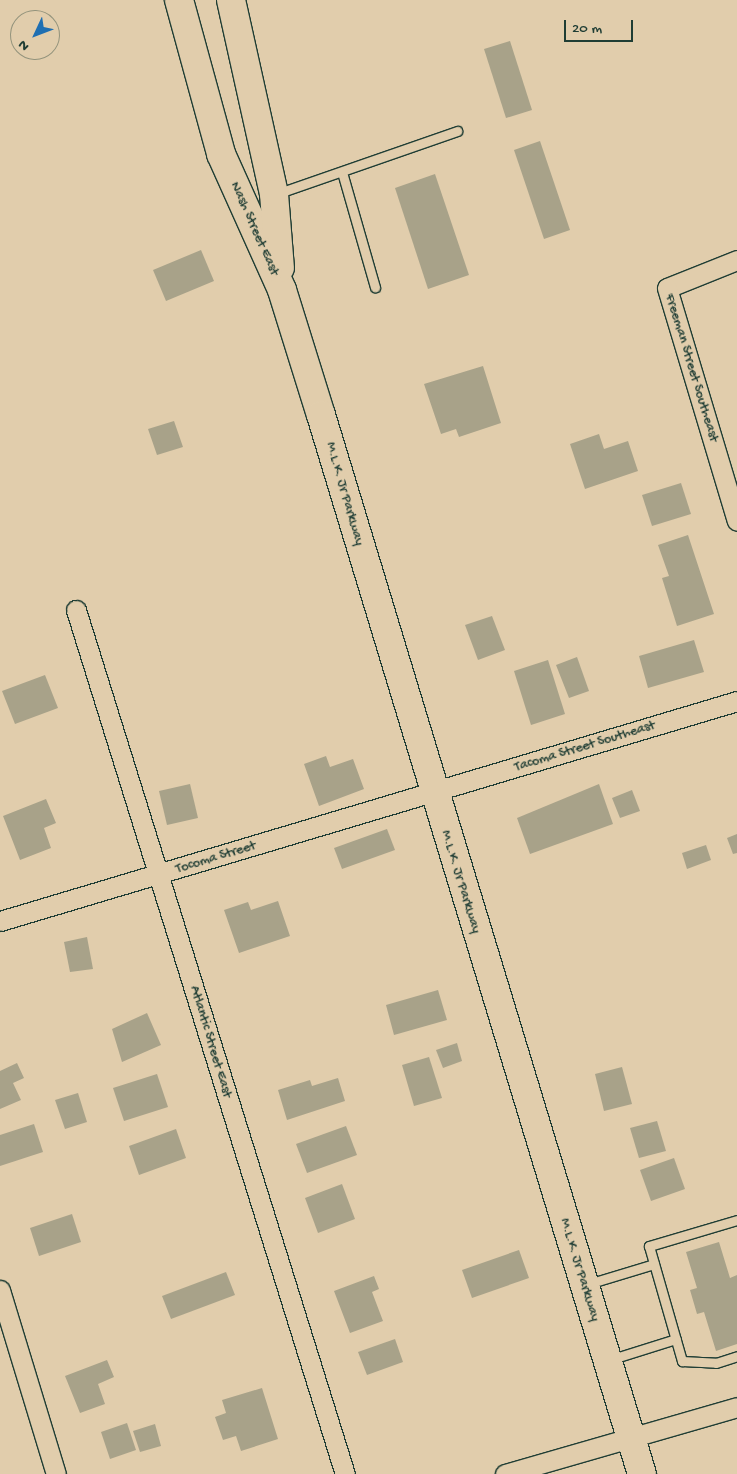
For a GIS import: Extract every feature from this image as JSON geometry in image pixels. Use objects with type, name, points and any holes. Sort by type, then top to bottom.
[{"type":"main road","name":"Nash Street East","points":[[179,0],[221,154],[282,290]]},
{"type":"main road","name":"Nash Street East","points":[[232,0],[274,194],[282,290]]},
{"type":"main road","name":"M.L.K. Jr Parkway","points":[[282,290],[433,793],[642,1474]]},
{"type":"street","name":"Freeman Street Southeast","points":[[737,260],[667,288],[737,521]]},
{"type":"street","name":"Atlantic Street East","points":[[76,610],[345,1474]]},
{"type":"street","name":"Tacoma Street Southeast","points":[[433,793],[737,701]]},
{"type":"street","name":"Tocoma Street","points":[[0,921],[433,793]]},
{"type":"street","points":[[0,1290],[56,1474]]},
{"type":"street","points":[[505,1474],[737,1407]]},
{"type":"lane","points":[[274,194],[457,131]]},
{"type":"lane","points":[[342,172],[375,287]]},
{"type":"lane","points":[[737,1220],[649,1246],[682,1361],[716,1362],[737,1356]]},
{"type":"lane","points":[[583,1285],[654,1264]]},
{"type":"lane","points":[[606,1360],[676,1339]]},
{"type":"building","points":[[510,41],[532,110],[506,118],[484,49]]},
{"type":"building","points":[[540,141],[570,230],[544,239],[514,150]]},
{"type":"building","points":[[435,174],[469,275],[428,289],[395,188]]},
{"type":"building","points":[[201,250],[214,281],[166,301],[153,270]]},
{"type":"building","points":[[483,366],[501,423],[459,437],[456,429],[441,434],[424,384]]},
{"type":"building","points":[[174,421],[183,447],[157,455],[148,429]]},
{"type":"building","points":[[599,434],[604,449],[628,441],[638,471],[585,489],[570,444]]},
{"type":"building","points":[[681,483],[691,514],[652,526],[642,495]]},
{"type":"building","points":[[688,535],[714,614],[677,626],[662,578],[669,576],[658,545]]},
{"type":"building","points":[[492,616],[505,650],[478,660],[465,625]]},
{"type":"building","points":[[694,640],[704,672],[648,688],[639,656]]},
{"type":"building","points":[[577,657],[589,691],[569,698],[556,665]]},
{"type":"building","points":[[548,660],[565,714],[531,725],[514,671]]},
{"type":"building","points":[[45,675],[58,708],[15,724],[2,691]]},
{"type":"building","points":[[326,756],[330,767],[353,759],[364,789],[319,806],[304,764]]},
{"type":"building","points":[[190,784],[198,818],[167,825],[159,791]]},
{"type":"building","points":[[599,784],[613,824],[530,854],[517,818]]},
{"type":"building","points":[[632,790],[640,811],[620,818],[612,798]]},
{"type":"building","points":[[46,799],[56,823],[44,828],[51,848],[20,860],[3,816]]},
{"type":"building","points":[[387,829],[395,850],[342,869],[334,848]]},
{"type":"building","points":[[737,834],[737,853],[733,854],[727,838]]},
{"type":"building","points":[[706,845],[711,860],[687,869],[682,853]]},
{"type":"building","points":[[278,901],[290,936],[239,953],[224,910],[248,902],[251,910]]},
{"type":"building","points":[[87,937],[93,969],[70,972],[64,942]]},
{"type":"building","points":[[438,990],[447,1020],[394,1035],[386,1005]]},
{"type":"building","points":[[147,1013],[161,1045],[122,1062],[112,1029]]},
{"type":"building","points":[[457,1043],[462,1061],[443,1068],[436,1050]]},
{"type":"building","points":[[429,1057],[442,1098],[414,1106],[402,1065]]},
{"type":"building","points":[[17,1063],[24,1078],[13,1083],[21,1100],[0,1109],[0,1071]]},
{"type":"building","points":[[622,1067],[632,1104],[604,1111],[595,1074]]},
{"type":"building","points":[[157,1074],[168,1107],[124,1121],[113,1088]]},
{"type":"building","points":[[338,1078],[345,1101],[287,1120],[278,1090],[310,1080],[312,1086]]},
{"type":"building","points":[[78,1093],[87,1122],[65,1129],[55,1100]]},
{"type":"building","points":[[657,1121],[666,1151],[639,1158],[630,1128]]},
{"type":"building","points":[[34,1124],[43,1152],[0,1166],[0,1135]]},
{"type":"building","points":[[346,1126],[357,1155],[307,1173],[296,1144]]},
{"type":"building","points":[[176,1129],[186,1158],[139,1175],[129,1146]]},
{"type":"building","points":[[674,1158],[685,1189],[651,1201],[640,1170]]},
{"type":"building","points":[[342,1184],[355,1219],[318,1233],[305,1198]]},
{"type":"building","points":[[72,1214],[81,1242],[39,1256],[30,1228]]},
{"type":"building","points":[[719,1242],[730,1278],[737,1275],[737,1344],[716,1351],[704,1312],[697,1314],[690,1290],[697,1288],[686,1252]]},
{"type":"building","points":[[519,1250],[529,1278],[472,1298],[462,1270]]},
{"type":"building","points":[[226,1272],[235,1295],[171,1319],[162,1296]]},
{"type":"building","points":[[374,1276],[379,1289],[372,1292],[383,1321],[350,1333],[334,1291]]},
{"type":"building","points":[[395,1339],[403,1362],[367,1375],[358,1352]]},
{"type":"building","points":[[107,1360],[114,1377],[98,1384],[105,1404],[80,1413],[65,1376]]},
{"type":"building","points":[[262,1388],[278,1439],[241,1451],[236,1436],[223,1440],[215,1417],[226,1413],[222,1400]]},
{"type":"building","points":[[127,1423],[136,1450],[110,1459],[101,1432]]},
{"type":"building","points":[[155,1424],[161,1446],[140,1452],[133,1431]]}]
